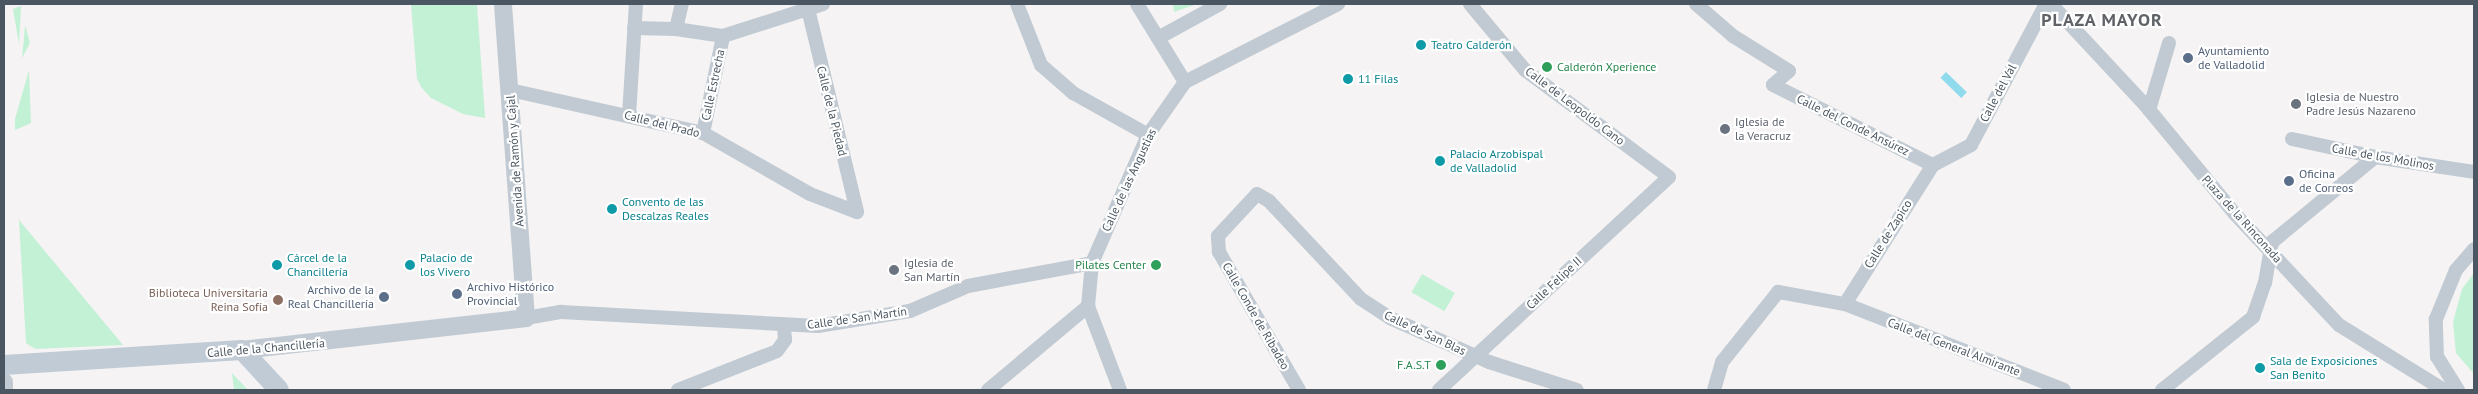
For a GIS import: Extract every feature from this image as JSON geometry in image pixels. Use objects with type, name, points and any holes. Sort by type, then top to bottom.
[{"type":"main road","name":"Calle de la Chancillería","points":[[4,365],[242,350]]},
{"type":"main road","points":[[242,350],[278,390]]},
{"type":"street","name":"Avenida de Ramón y Cajal","points":[[503,4],[526,318]]},
{"type":"street","points":[[629,115],[636,4]]},
{"type":"street","points":[[676,29],[682,4]]},
{"type":"street","points":[[634,28],[676,29],[723,36],[823,4]]},
{"type":"street","points":[[1017,4],[1041,65],[1073,94],[1148,135]]},
{"type":"street","points":[[1137,4],[1185,82]]},
{"type":"street","points":[[1158,38],[1220,4]]},
{"type":"street","name":"Calle de las Angustias","points":[[1120,390],[1088,306],[1092,263],[1148,135],[1185,82],[1338,4]]},
{"type":"street","name":"Calle de Leopoldo Cano","points":[[1470,4],[1525,70],[1669,177]]},
{"type":"street","name":"Calle del Conde Ansúrez","points":[[1696,4],[1733,36],[1789,71],[1773,85],[1933,165]]},
{"type":"street","name":"Calle del Val","points":[[1933,165],[1971,145],[2046,4]]},
{"type":"street","name":"Plaza de la Rinconada","points":[[2051,4],[2149,110],[2268,249],[2339,325],[2444,390]]},
{"type":"street","name":"Calle de la Piedad","points":[[808,9],[857,212]]},
{"type":"street","name":"Calle Estrecha","points":[[703,133],[723,36]]},
{"type":"street","points":[[2149,110],[2169,43]]},
{"type":"street","name":"Calle del Prado","points":[[510,90],[703,133],[810,194],[857,212]]},
{"type":"street","name":"Calle de los Molinos","points":[[2292,139],[2375,157],[2474,172]]},
{"type":"street","points":[[2162,390],[2253,317],[2265,283],[2268,249],[2272,242],[2375,157]]},
{"type":"street","name":"Calle de Zapico","points":[[1845,304],[1933,165]]},
{"type":"street","name":"Calle Felipe II","points":[[1439,390],[1669,177]]},
{"type":"street","name":"Calle de San Blas","points":[[1217,242],[1218,236],[1256,194],[1269,201],[1361,299],[1390,318],[1476,357],[1577,390]]},
{"type":"street","name":"Calle Conde de Ribadeo","points":[[1217,242],[1219,252],[1300,390]]},
{"type":"street","points":[[2458,390],[2437,357],[2436,319],[2456,270],[2474,249]]},
{"type":"street","name":"Calle de San Martín","points":[[526,318],[561,312],[784,326],[818,326],[910,311],[968,286],[1092,263]]},
{"type":"street","name":"Calle del General Almirante","points":[[1714,390],[1722,362],[1778,292],[1845,304],[2064,390]]},
{"type":"street","points":[[988,390],[1088,306]]},
{"type":"street","name":"Calle de la Chancillería","points":[[242,350],[526,318]]},
{"type":"street","points":[[678,390],[777,351],[786,340],[784,326]]},
{"type":"street","points":[[4,382],[4,390]]},
{"type":"green space","points":[[411,4],[477,4],[485,118],[463,114],[431,98],[422,88],[417,79]]},
{"type":"green space","points":[[1173,4],[1197,4],[1174,12]]},
{"type":"green space","points":[[21,6],[19,44],[13,9]]},
{"type":"green space","points":[[25,25],[30,43],[22,58],[24,38]]},
{"type":"green space","points":[[29,70],[31,123],[15,130],[15,119]]},
{"type":"green space","points":[[19,220],[123,345],[35,349],[26,343]]},
{"type":"green space","points":[[2474,273],[2474,374],[2456,353],[2453,322],[2462,289]]},
{"type":"green space","points":[[1422,274],[1455,293],[1444,311],[1412,292]]},
{"type":"green space","points":[[232,373],[248,390],[234,390]]},
{"type":"water","points":[[1946,72],[1967,92],[1961,98],[1940,78]]},
{"type":"place","name":"Teatro Calderón","points":[[1421,45]]},
{"type":"place","name":"Ayuntamiento de Valladolid","points":[[2188,58]]},
{"type":"place","name":"Calderón Xperience","points":[[1547,67]]},
{"type":"place","name":"11 Filas","points":[[1348,79]]},
{"type":"place","name":"Iglesia de Nuestro Padre Jesús Nazareno","points":[[2296,104]]},
{"type":"place","name":"Iglesia de la Veracruz","points":[[1725,129]]},
{"type":"place","name":"Palacio Arzobispal de Valladolid","points":[[1440,161]]},
{"type":"place","name":"Oficina de Correos","points":[[2289,181]]},
{"type":"place","name":"Convento de las Descalzas Reales","points":[[612,209]]},
{"type":"place","name":"Cárcel de la Chancillería","points":[[277,265]]},
{"type":"place","name":"Palacio de los Vivero","points":[[410,265]]},
{"type":"place","name":"Pilates Center","points":[[1156,265]]},
{"type":"place","name":"Iglesia de San Martín","points":[[894,270]]},
{"type":"place","name":"Archivo Histórico Provincial","points":[[457,294]]},
{"type":"place","name":"Archivo de la Real Chancillería","points":[[384,297]]},
{"type":"place","name":"Biblioteca Universitaria Reina Sofía","points":[[278,300]]},
{"type":"place","name":"F.A.S.T","points":[[1441,365]]},
{"type":"place","name":"Sala de Exposiciones San Benito","points":[[2260,368]]},
{"type":"district","name":"PLAZA MAYOR","points":[[2102,20]]}]
